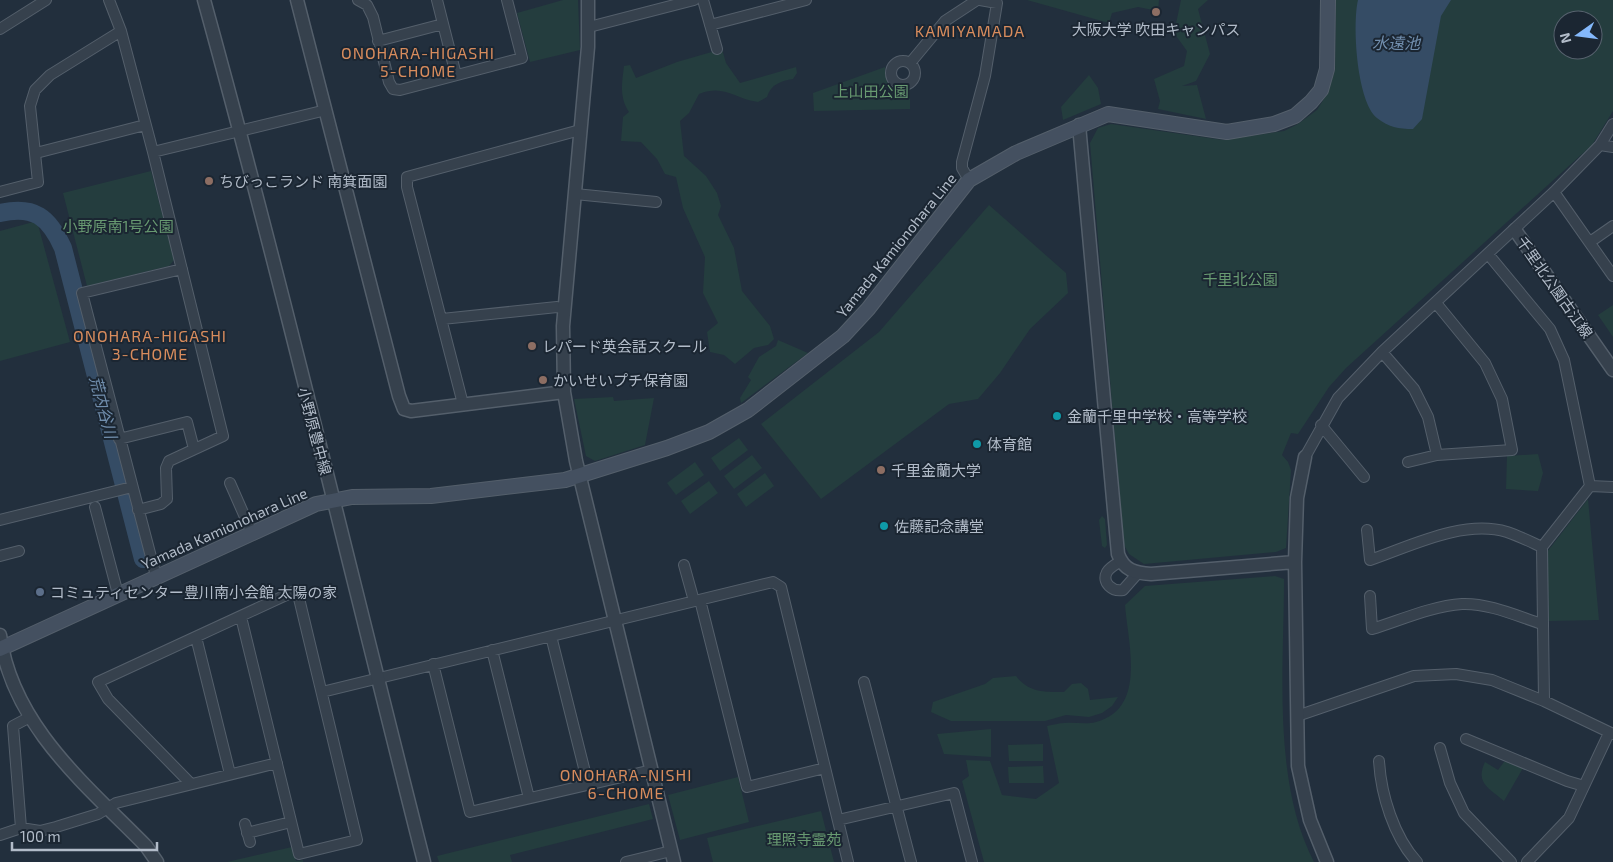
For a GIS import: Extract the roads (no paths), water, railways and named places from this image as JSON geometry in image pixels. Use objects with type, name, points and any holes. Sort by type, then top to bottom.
[{"type":"main road","name":"Yamada Kamionohara Line","points":[[1,644],[118,594],[316,504],[352,497],[431,496],[580,476],[709,432],[748,410],[843,336],[862,316],[969,180],[1016,153],[1078,125],[1108,114],[1226,132],[1274,124],[1295,116],[1321,90],[1327,69],[1328,0]]},
{"type":"street","points":[[0,29],[46,0]]},
{"type":"street","points":[[110,0],[121,31],[153,152],[223,436],[169,461],[166,468],[167,499],[161,504],[138,510]]},
{"type":"street","name":"小野原豊中線","points":[[204,0],[334,501],[424,862]]},
{"type":"street","points":[[297,0],[381,330],[404,409],[411,411],[564,392]]},
{"type":"street","points":[[358,0],[367,5],[373,17],[392,90],[400,90],[522,58],[507,0]]},
{"type":"street","points":[[437,0],[456,75]]},
{"type":"street","points":[[588,0],[589,27],[564,309],[564,392],[580,476],[673,856],[626,862]]},
{"type":"street","points":[[589,27],[667,3],[694,0]]},
{"type":"street","points":[[703,0],[717,49]]},
{"type":"street","points":[[710,25],[787,2],[806,0]]},
{"type":"street","points":[[911,62],[945,21],[978,0],[997,3],[985,76],[962,162],[962,168],[969,180]]},
{"type":"street","points":[[378,41],[443,24]]},
{"type":"street","points":[[0,192],[38,182],[30,106],[35,90],[50,75],[121,31]]},
{"type":"street","points":[[153,152],[326,110]]},
{"type":"street","points":[[1327,862],[1310,820],[1298,766],[1294,562],[1298,498],[1304,457],[1338,398],[1382,352],[1554,192],[1600,144],[1613,124]]},
{"type":"street","points":[[36,153],[146,125]]},
{"type":"street","points":[[1078,125],[1116,546],[1120,561],[1127,568],[1138,573],[1151,574],[1294,562]]},
{"type":"street","points":[[463,404],[407,187],[407,177],[580,130]]},
{"type":"street","points":[[1600,144],[1613,147]]},
{"type":"street","points":[[1554,192],[1613,276]]},
{"type":"street","points":[[575,194],[656,202]]},
{"type":"street","points":[[1590,242],[1613,226]]},
{"type":"street","name":"千里北公園古江線","points":[[1515,230],[1613,370]]},
{"type":"street","points":[[1488,254],[1550,329],[1564,360],[1590,486],[1542,547],[1544,701]]},
{"type":"street","points":[[156,576],[138,510],[127,489],[119,439],[82,294],[182,269]]},
{"type":"street","points":[[1408,462],[1437,455],[1512,450],[1502,399],[1486,363],[1436,303]]},
{"type":"street","points":[[442,320],[557,307],[564,309]]},
{"type":"street","points":[[1382,352],[1414,388],[1428,417],[1437,455]]},
{"type":"street","points":[[119,439],[187,422],[194,449]]},
{"type":"street","points":[[1321,425],[1364,477]]},
{"type":"street","points":[[230,482],[252,533]]},
{"type":"street","points":[[1590,486],[1613,487]]},
{"type":"street","points":[[0,520],[127,489]]},
{"type":"street","points":[[95,507],[118,594]]},
{"type":"street","points":[[1367,530],[1370,560],[1437,537],[1471,529],[1506,532],[1542,547]]},
{"type":"street","points":[[0,556],[19,551]]},
{"type":"street","points":[[1120,561],[1108,571],[1106,579],[1109,586],[1115,590],[1123,590],[1138,573]]},
{"type":"street","points":[[684,565],[697,600],[747,787],[825,768]]},
{"type":"street","points":[[322,692],[773,582],[781,587],[848,862]]},
{"type":"street","points":[[191,784],[108,699],[98,682],[297,590],[357,840],[299,854],[241,617]]},
{"type":"street","points":[[1370,596],[1372,629],[1433,609],[1463,604],[1494,608],[1542,624]]},
{"type":"street","points":[[551,636],[588,784]]},
{"type":"street","points":[[196,637],[230,774]]},
{"type":"street","points":[[1,644],[17,691],[30,717],[56,754],[146,846],[157,862]]},
{"type":"street","points":[[492,650],[528,798]]},
{"type":"street","points":[[433,664],[470,812],[652,770]]},
{"type":"street","points":[[1297,716],[1414,676],[1456,674],[1492,680],[1544,701],[1611,734],[1569,818],[1527,862]]},
{"type":"street","points":[[864,682],[898,806],[911,862]]},
{"type":"street","points":[[21,828],[14,726],[30,717]]},
{"type":"street","points":[[1466,739],[1567,781],[1584,786]]},
{"type":"street","points":[[1440,748],[1450,783],[1464,813],[1511,862]]},
{"type":"street","points":[[1379,761],[1380,774],[1396,828],[1418,862]]},
{"type":"street","points":[[0,835],[21,828],[40,831],[56,827],[98,814],[116,803],[277,763]]},
{"type":"street","points":[[838,820],[954,793],[972,862]]},
{"type":"street","points":[[247,833],[291,822]]},
{"type":"water","name":"水遠池","points":[[1358,0],[1451,0],[1441,16],[1422,119],[1413,129],[1398,128],[1385,124],[1370,109],[1361,80],[1356,44]]},
{"type":"waterway","name":"荒内谷川","points":[[0,213],[22,211],[31,212],[39,216],[52,228],[63,248],[143,559]]},
{"type":"place","name":"大阪大学 吹田キャンパス","points":[[1156,12]]},
{"type":"place","name":"ちびっこランド 南箕面園","points":[[209,181]]},
{"type":"place","name":"レパード英会話スクール","points":[[532,346]]},
{"type":"place","name":"かいせいプチ保育園","points":[[543,380]]},
{"type":"place","name":"金蘭千里中学校・高等学校","points":[[1057,416]]},
{"type":"place","name":"体育館","points":[[977,444]]},
{"type":"place","name":"千里金蘭大学","points":[[881,470]]},
{"type":"place","name":"佐藤記念講堂","points":[[884,526]]},
{"type":"place","name":"コミュティセンター豊川南小会館 太陽の家","points":[[40,592]]},
{"type":"district","name":"KAMIYAMADA","points":[[970,30]]},
{"type":"district","name":"ONOHARA-HIGASHI 5-CHOME","points":[[418,61]]},
{"type":"district","name":"ONOHARA-HIGASHI 3-CHOME","points":[[150,344]]},
{"type":"district","name":"ONOHARA-NISHI 6-CHOME","points":[[626,783]]},
{"type":"park label","name":"上山田公園","points":[[871,91]]},
{"type":"park label","name":"小野原南1号公園","points":[[118,226]]},
{"type":"park label","name":"千里北公園","points":[[1240,279]]},
{"type":"park label","name":"理照寺霊苑","points":[[804,839]]}]
